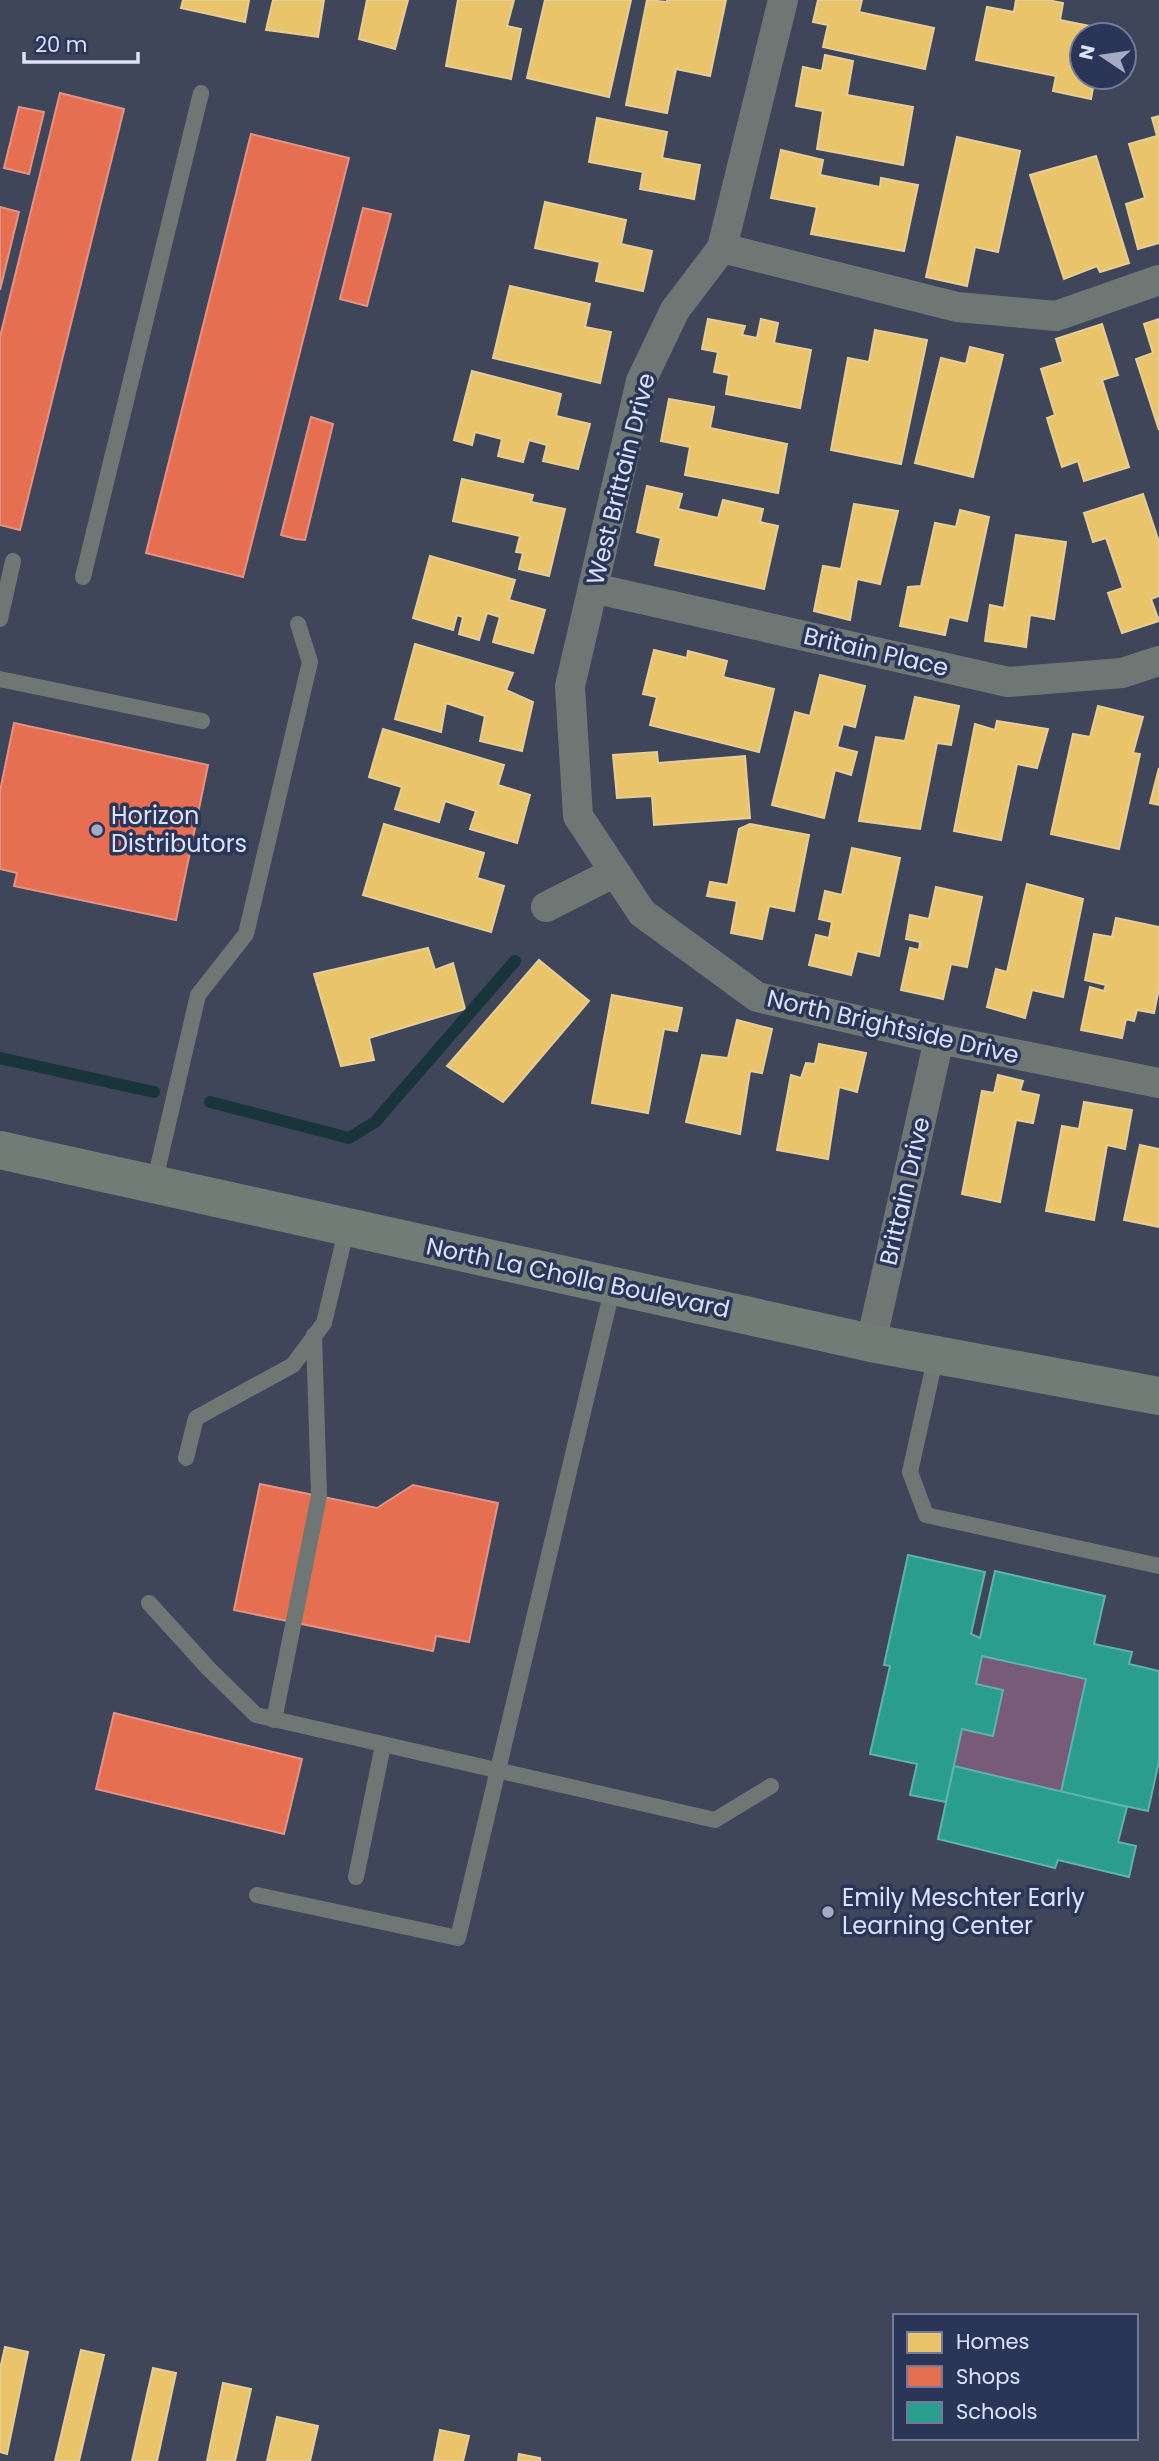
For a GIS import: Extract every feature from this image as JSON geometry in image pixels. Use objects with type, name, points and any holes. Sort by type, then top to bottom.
[{"type":"street","name":"West Brittain Drive","points":[[578,816],[570,686],[641,381],[675,310],[722,248],[783,0]]},
{"type":"street","points":[[722,248],[957,307],[1056,316],[1159,280]]},
{"type":"street","name":"Britain Place","points":[[593,589],[1009,682],[1122,673],[1159,661]]},
{"type":"street","name":"North Brightside Drive","points":[[578,816],[642,913],[757,997],[939,1039],[1159,1083]]},
{"type":"street","points":[[546,907],[615,872]]},
{"type":"street","name":"Brittain Drive","points":[[872,1343],[939,1039]]},
{"type":"street","name":"North La Cholla Boulevard","points":[[0,1150],[872,1343],[1159,1396]]},
{"type":"lane","points":[[83,577],[201,93]]},
{"type":"lane","points":[[0,620],[13,561]]},
{"type":"lane","points":[[154,1184],[198,995],[246,934],[310,662],[298,624]]},
{"type":"lane","points":[[0,680],[202,721]]},
{"type":"lane","points":[[186,1458],[196,1418],[293,1365],[324,1323],[347,1227]]},
{"type":"lane","points":[[257,1895],[457,1938],[613,1286]]},
{"type":"lane","points":[[274,1720],[319,1496],[314,1335]]},
{"type":"lane","points":[[936,1355],[910,1472],[926,1515],[1159,1566]]},
{"type":"lane","points":[[149,1604],[256,1716],[715,1820],[771,1786]]},
{"type":"lane","points":[[356,1877],[383,1745]]},
{"type":"shaded area","points":[[982,1656],[1086,1679],[1061,1792],[954,1766],[962,1729],[992,1736],[976,1684]]},
{"type":"building: Homes","points":[[183,0],[249,0],[245,22],[181,8]]},
{"type":"building: Homes","points":[[273,0],[324,0],[318,37],[266,30]]},
{"type":"building: Homes","points":[[367,0],[408,0],[395,49],[359,39]]},
{"type":"building: Homes","points":[[458,0],[514,0],[507,26],[521,29],[511,79],[446,66]]},
{"type":"building: Homes","points":[[545,0],[631,0],[609,97],[527,78]]},
{"type":"building: Homes","points":[[647,0],[726,0],[710,76],[676,69],[667,113],[626,105]]},
{"type":"building: Homes","points":[[818,0],[862,0],[859,12],[934,28],[925,69],[823,47],[828,25],[813,22]]},
{"type":"building: Homes","points":[[1016,0],[1063,3],[1060,20],[1068,22],[1068,91],[1092,91],[1091,99],[1053,91],[1056,76],[976,60],[987,7],[1014,12]]},
{"type":"building: Homes","points":[[825,55],[853,61],[847,95],[913,107],[903,165],[817,149],[823,111],[796,106],[803,67],[822,71]]},
{"type":"building: Homes","points":[[1159,116],[1159,243],[1138,249],[1126,204],[1145,198],[1129,144],[1157,136],[1152,118]]},
{"type":"building: Homes","points":[[597,118],[667,132],[662,158],[700,165],[694,199],[640,189],[643,172],[589,162]]},
{"type":"building: Homes","points":[[957,137],[1020,151],[998,252],[975,247],[967,286],[926,277]]},
{"type":"building: Homes","points":[[781,150],[823,160],[820,175],[880,187],[881,178],[918,185],[904,251],[811,234],[817,207],[771,198]]},
{"type":"building: Homes","points":[[1096,156],[1129,263],[1100,272],[1097,266],[1064,279],[1030,175]]},
{"type":"building: Homes","points":[[545,202],[626,220],[621,244],[652,251],[643,291],[596,281],[600,262],[535,248]]},
{"type":"building: Homes","points":[[510,286],[590,304],[585,327],[611,332],[600,383],[493,358]]},
{"type":"building: Homes","points":[[708,319],[745,326],[742,335],[757,338],[761,319],[778,323],[774,343],[811,350],[800,408],[726,394],[729,375],[714,372],[718,352],[702,349]]},
{"type":"building: Homes","points":[[1159,319],[1159,430],[1136,359],[1153,353],[1144,324]]},
{"type":"building: Homes","points":[[1102,324],[1118,375],[1102,380],[1129,467],[1084,481],[1078,461],[1062,467],[1047,418],[1055,415],[1041,369],[1063,362],[1056,339]]},
{"type":"building: Homes","points":[[875,330],[927,340],[901,464],[831,450],[848,358],[869,362]]},
{"type":"building: Homes","points":[[970,347],[1003,355],[973,477],[915,463],[941,358],[966,364]]},
{"type":"building: Homes","points":[[472,371],[561,394],[556,416],[590,424],[578,469],[543,461],[547,445],[529,440],[523,462],[498,456],[502,439],[475,432],[472,445],[454,440]]},
{"type":"building: Homes","points":[[669,399],[714,407],[710,428],[787,444],[778,493],[685,475],[690,447],[661,441]]},
{"type":"building: Homes","points":[[462,479],[533,495],[531,502],[565,509],[549,576],[519,569],[523,553],[516,552],[520,536],[453,521]]},
{"type":"building: Homes","points":[[647,486],[682,494],[678,509],[718,518],[723,500],[763,509],[760,522],[778,526],[764,589],[655,565],[661,538],[637,532]]},
{"type":"building: Homes","points":[[1143,494],[1159,542],[1159,596],[1151,599],[1159,621],[1122,633],[1108,593],[1123,588],[1106,538],[1093,542],[1084,513]]},
{"type":"building: Homes","points":[[854,504],[898,511],[880,584],[857,579],[850,620],[814,611],[823,566],[841,569]]},
{"type":"building: Homes","points":[[960,510],[989,517],[967,621],[949,617],[945,635],[900,626],[908,587],[921,586],[935,523],[956,527]]},
{"type":"building: Homes","points":[[1016,535],[1066,542],[1054,619],[1030,615],[1026,647],[985,641],[990,605],[1004,608]]},
{"type":"building: Homes","points":[[430,556],[515,580],[509,600],[545,610],[533,653],[493,642],[500,617],[487,613],[479,640],[459,634],[463,617],[457,615],[453,630],[413,618]]},
{"type":"building: Homes","points":[[415,644],[513,673],[506,690],[533,702],[522,751],[480,741],[485,716],[446,703],[441,732],[395,719]]},
{"type":"building: Homes","points":[[654,650],[687,658],[688,651],[727,661],[723,677],[774,689],[759,752],[650,725],[657,697],[643,694]]},
{"type":"building: Homes","points":[[820,675],[865,686],[855,727],[843,724],[837,747],[857,752],[851,775],[835,770],[824,818],[772,805],[795,712],[810,716]]},
{"type":"building: Homes","points":[[915,697],[959,706],[951,745],[937,743],[920,829],[859,821],[876,737],[905,741]]},
{"type":"building: Homes","points":[[1098,706],[1143,717],[1133,753],[1140,754],[1119,849],[1051,834],[1073,734],[1090,737]]},
{"type":"building: Homes","points":[[997,721],[1048,729],[1037,768],[1017,764],[1001,840],[954,831],[975,724],[995,730]]},
{"type":"building: Homes","points":[[383,729],[504,765],[498,785],[530,795],[517,843],[470,829],[476,811],[445,801],[439,822],[395,809],[402,787],[369,777]]},
{"type":"building: Homes","points":[[657,752],[658,763],[745,756],[750,818],[654,825],[652,796],[617,798],[613,755]]},
{"type":"building: Homes","points":[[1159,768],[1159,805],[1150,803]]},
{"type":"building: Homes","points":[[384,824],[484,853],[477,878],[504,886],[491,932],[363,895]]},
{"type":"building: Homes","points":[[750,824],[809,835],[794,911],[769,906],[762,939],[731,933],[737,901],[707,896],[710,882],[728,885],[739,829]]},
{"type":"building: Homes","points":[[852,848],[900,858],[879,956],[857,951],[851,975],[809,965],[816,935],[829,938],[832,922],[819,919],[825,891],[842,895]]},
{"type":"building: Homes","points":[[1027,884],[1083,899],[1063,997],[1032,990],[1025,1018],[987,1007],[996,969],[1007,972]]},
{"type":"building: Homes","points":[[936,887],[982,897],[967,967],[951,964],[943,999],[901,990],[910,948],[919,950],[920,942],[906,939],[910,915],[929,919]]},
{"type":"building: Homes","points":[[1116,918],[1159,927],[1159,988],[1154,1013],[1137,1010],[1134,1021],[1126,1019],[1122,1038],[1081,1030],[1090,987],[1104,991],[1106,985],[1085,980],[1094,934],[1112,937]]},
{"type":"building: Homes","points":[[428,948],[435,970],[453,963],[465,1009],[369,1038],[374,1060],[341,1066],[314,974]]},
{"type":"building: Homes","points":[[539,960],[589,1001],[503,1102],[447,1066]]},
{"type":"building: Homes","points":[[612,995],[682,1008],[677,1031],[664,1029],[648,1113],[592,1103]]},
{"type":"building: Homes","points":[[737,1020],[772,1029],[762,1073],[750,1071],[740,1134],[686,1122],[702,1055],[728,1058]]},
{"type":"building: Homes","points":[[819,1044],[866,1053],[857,1092],[839,1087],[828,1159],[777,1150],[791,1075],[801,1078],[806,1063],[815,1064]]},
{"type":"building: Homes","points":[[998,1075],[1023,1081],[1020,1091],[1039,1095],[1033,1123],[1016,1120],[1000,1202],[962,1194],[982,1091],[994,1093]]},
{"type":"building: Homes","points":[[1084,1102],[1132,1110],[1125,1149],[1107,1145],[1094,1220],[1046,1211],[1062,1126],[1079,1129]]},
{"type":"building: Homes","points":[[1140,1145],[1159,1149],[1159,1227],[1124,1220]]},
{"type":"building: Homes","points":[[5,2347],[28,2352],[7,2454],[0,2452],[0,2369]]},
{"type":"building: Homes","points":[[81,2350],[104,2355],[79,2461],[55,2461]]},
{"type":"building: Homes","points":[[153,2368],[176,2373],[157,2461],[132,2461]]},
{"type":"building: Homes","points":[[223,2383],[251,2389],[235,2461],[207,2461]]},
{"type":"building: Homes","points":[[277,2417],[318,2426],[310,2461],[267,2461]]},
{"type":"building: Homes","points":[[440,2430],[469,2436],[463,2461],[434,2461]]},
{"type":"building: Homes","points":[[519,2454],[540,2458],[540,2461],[518,2461]]},
{"type":"building: Shops","points":[[60,93],[124,109],[20,530],[0,525],[0,337]]},
{"type":"building: Shops","points":[[19,107],[44,112],[29,174],[4,168]]},
{"type":"building: Shops","points":[[251,134],[349,158],[243,577],[146,553]]},
{"type":"building: Shops","points":[[0,207],[19,212],[0,290]]},
{"type":"building: Shops","points":[[363,208],[391,214],[367,306],[340,299]]},
{"type":"building: Shops","points":[[311,417],[333,424],[305,540],[281,535]]},
{"type":"building: Shops","name":"Horizon Distributors","points":[[14,723],[208,765],[176,920],[14,886],[17,873],[0,869],[0,791]]},
{"type":"building: Shops","points":[[260,1484],[377,1508],[413,1485],[498,1503],[469,1642],[436,1636],[433,1651],[234,1610]]},
{"type":"building: Shops","points":[[114,1713],[302,1759],[284,1834],[96,1789]]},
{"type":"building: Schools","points":[[908,1555],[985,1572],[971,1634],[980,1638],[995,1571],[1105,1596],[1094,1644],[1132,1652],[1129,1664],[1159,1671],[1159,1761],[1148,1811],[1061,1792],[1086,1679],[982,1656],[976,1684],[1003,1690],[993,1736],[962,1729],[946,1802],[910,1795],[917,1764],[870,1754],[890,1666],[884,1665]]},
{"type":"building: Schools","points":[[954,1766],[1127,1807],[1118,1842],[1136,1846],[1129,1877],[1058,1860],[1055,1868],[938,1839]]},
{"type":"waterway","points":[[210,1102],[349,1138],[375,1122],[515,961]]},
{"type":"waterway","points":[[0,1058],[154,1092]]},
{"type":"place","name":"Horizon Distributors","points":[[97,830]]},
{"type":"place","name":"Emily Meschter Early Learning Center","points":[[828,1912]]}]
